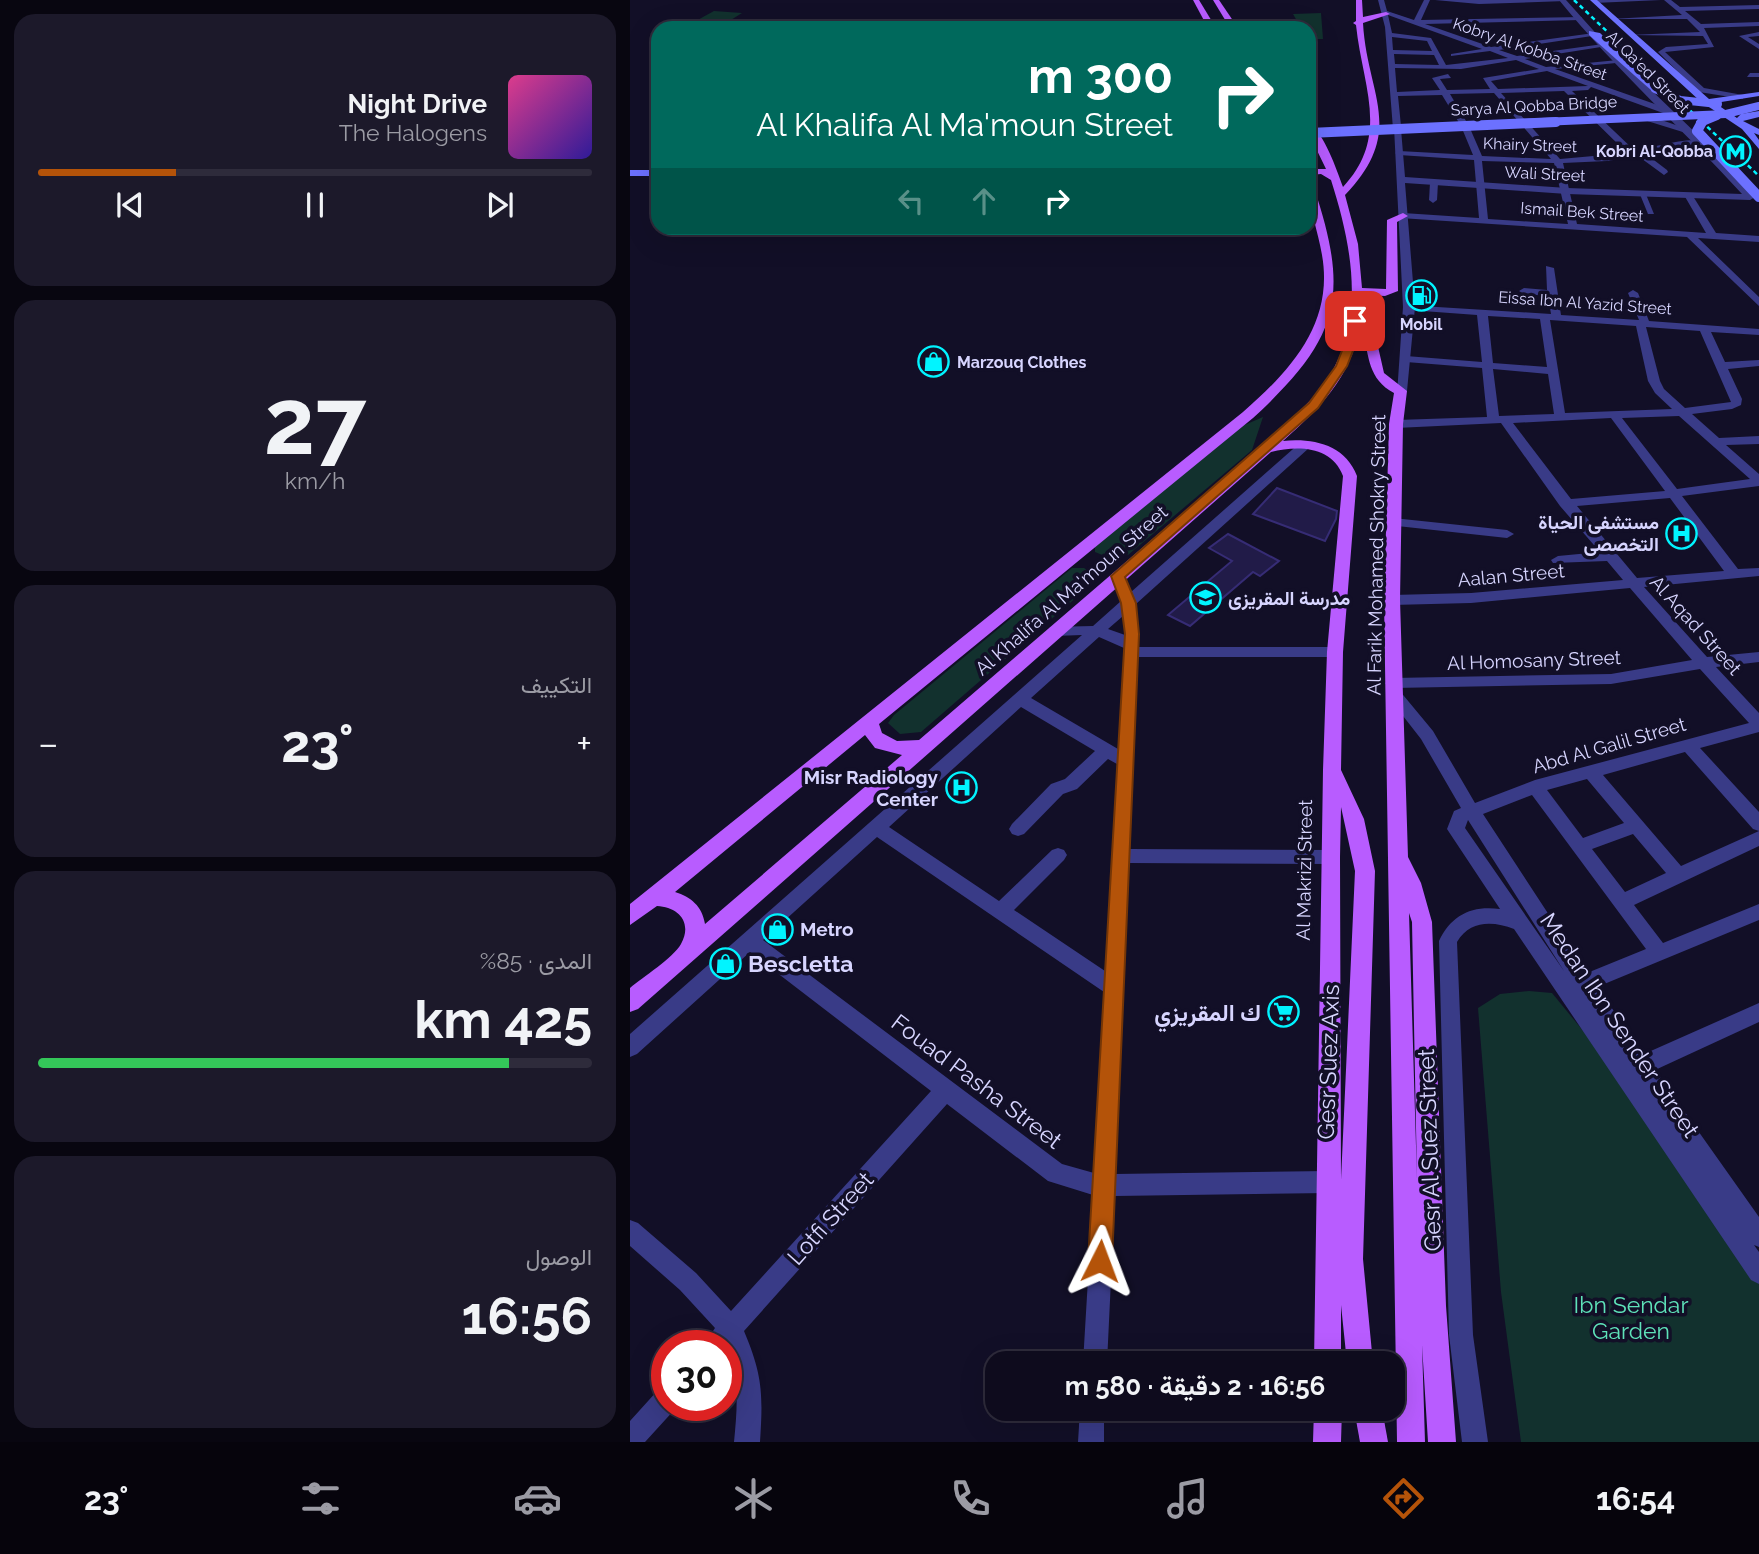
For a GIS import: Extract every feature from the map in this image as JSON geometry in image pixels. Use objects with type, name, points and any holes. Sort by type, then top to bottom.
[{"type":"main road","points":[[1196,0],[1208,21]]},
{"type":"main road","points":[[1216,0],[1230,21]]},
{"type":"main road","points":[[1340,195],[1367,164],[1374,149],[1378,128],[1357,23],[1360,0],[1385,13]]},
{"type":"main road","points":[[1594,0],[1707,102],[1742,125],[1759,131]]},
{"type":"main road","points":[[1357,23],[1385,13]]},
{"type":"main road","points":[[1592,33],[1597,34],[1655,89],[1672,98],[1697,103],[1757,104]]},
{"type":"main road","points":[[1707,102],[1759,94]]},
{"type":"main road","points":[[1724,100],[1727,105],[1748,115]]},
{"type":"main road","name":"Sarya Al Qobba Bridge","points":[[1316,130],[1726,114],[1757,104]]},
{"type":"main road","name":"Sarya Al Qobba Bridge","points":[[1316,130],[1671,113],[1757,104]]},
{"type":"main road","points":[[1726,114],[1701,122],[1697,131],[1754,197]]},
{"type":"main road","points":[[1759,114],[1739,119],[1759,146]]},
{"type":"main road","name":"Al Khalifa Al Ma'moun Street","points":[[630,1002],[1314,405],[1335,378],[1347,354],[1355,321],[1356,291],[1353,245],[1340,195],[1334,175],[1316,143]]},
{"type":"main road","points":[[1316,171],[1334,175]]},
{"type":"main road","points":[[630,173],[651,173]]},
{"type":"main road","points":[[630,181],[651,181]]},
{"type":"main road","name":"Al Khalifa Al Ma'moun Street","points":[[630,916],[1248,415],[1293,372],[1317,338],[1330,299],[1330,263],[1316,213]]},
{"type":"main road","points":[[1356,291],[1385,293],[1392,290],[1392,220],[1403,216]]},
{"type":"main road","points":[[1355,321],[1368,329],[1380,379],[1386,385],[1401,391]]},
{"type":"main road","name":"Al Farik Mohamed Shokry Street","points":[[1397,857],[1392,600],[1396,424],[1401,391]]},
{"type":"main road","name":"Al Makrizi Street","points":[[1266,449],[1285,444],[1325,450],[1346,464],[1350,476],[1335,652],[1332,770],[1328,1351]]},
{"type":"main road","points":[[870,722],[873,735],[885,745],[903,749],[922,746]]},
{"type":"main road","name":"Gesr Suez Axis","points":[[1332,770],[1350,804],[1365,871],[1350,1259],[1359,1351]]},
{"type":"main road","points":[[1397,857],[1411,883],[1422,922],[1433,1306],[1442,1442]]},
{"type":"main road","points":[[1397,857],[1411,1442]]},
{"type":"main road","points":[[653,897],[676,900],[691,911],[696,929],[689,950]]},
{"type":"main road","points":[[1327,1442],[1328,1421]]},
{"type":"main road","points":[[1370,1421],[1374,1442]]},
{"type":"street","points":[[1381,0],[1388,31],[1397,128],[1647,118],[1667,112]]},
{"type":"street","points":[[1416,23],[1427,0]]},
{"type":"street","points":[[1438,0],[1562,1]]},
{"type":"street","points":[[1594,0],[1658,0]]},
{"type":"street","points":[[1631,0],[1650,18]]},
{"type":"street","points":[[1667,0],[1700,26],[1711,45]]},
{"type":"street","points":[[1693,0],[1703,8]]},
{"type":"street","points":[[1742,0],[1757,9]]},
{"type":"street","points":[[1454,9],[1457,1]]},
{"type":"street","points":[[1535,1],[1543,3],[1556,19]]},
{"type":"street","name":"Al Qa'ed Street","points":[[1562,1],[1580,18],[1603,48],[1754,197]]},
{"type":"street","points":[[1479,2],[1493,20]]},
{"type":"street","points":[[1679,9],[1757,9]]},
{"type":"street","points":[[1487,13],[1550,12]]},
{"type":"street","name":"Kobry Al Kobba Street","points":[[1385,13],[1667,112]]},
{"type":"street","points":[[1614,19],[1690,17]]},
{"type":"street","points":[[1388,31],[1416,23],[1580,18]]},
{"type":"street","points":[[1700,26],[1759,24]]},
{"type":"street","points":[[1388,31],[1427,38],[1444,67]]},
{"type":"street","points":[[1454,55],[1592,33]]},
{"type":"street","points":[[1632,35],[1706,34]]},
{"type":"street","points":[[1759,34],[1742,36],[1759,47]]},
{"type":"street","points":[[1649,51],[1659,47],[1711,45]]},
{"type":"street","points":[[1711,45],[1661,51],[1702,90],[1740,97]]},
{"type":"street","points":[[1391,66],[1461,67],[1511,58],[1603,48]]},
{"type":"street","points":[[1581,54],[1603,48]]},
{"type":"street","points":[[1390,52],[1436,53]]},
{"type":"street","points":[[1573,227],[1567,191],[1558,161],[1487,79],[1616,61]]},
{"type":"street","points":[[1750,75],[1759,75]]},
{"type":"street","points":[[1448,76],[1436,78],[1465,126],[1478,157],[1484,221]]},
{"type":"street","points":[[1394,94],[1598,88]]},
{"type":"street","points":[[1566,89],[1637,154],[1664,172]]},
{"type":"street","points":[[1647,118],[1689,131]]},
{"type":"street","name":"Al Farik Mohamed Shokry Street","points":[[1397,128],[1409,307],[1401,391]]},
{"type":"street","name":"Khairy Street","points":[[1399,153],[1558,161],[1595,160],[1700,142]]},
{"type":"street","name":"Wali Street","points":[[1401,180],[1567,191],[1754,197]]},
{"type":"street","points":[[1433,200],[1434,183]]},
{"type":"street","points":[[1642,194],[1651,212]]},
{"type":"street","points":[[1688,195],[1713,236]]},
{"type":"street","name":"Ismail Bek Street","points":[[1403,216],[1759,239]]},
{"type":"street","points":[[1689,234],[1759,303]]},
{"type":"street","points":[[1549,268],[1554,371],[1560,416]]},
{"type":"street","points":[[1524,291],[1552,292]]},
{"type":"street","points":[[1633,293],[1643,323],[1654,381],[1659,391],[1759,481]]},
{"type":"street","name":"Eissa Ibn Al Yazid Street","points":[[1409,307],[1758,333]]},
{"type":"street","points":[[1482,311],[1488,366],[1498,419]]},
{"type":"street","points":[[1396,424],[1682,412],[1732,406],[1737,403],[1704,328]]},
{"type":"street","points":[[1406,359],[1554,371]]},
{"type":"street","points":[[1720,366],[1759,363]]},
{"type":"street","points":[[1614,415],[1734,574]]},
{"type":"street","name":"Al Aqad Street","points":[[1498,419],[1633,583],[1759,724]]},
{"type":"street","points":[[1715,442],[1759,440]]},
{"type":"street","points":[[630,1047],[1305,445]]},
{"type":"street","points":[[1565,503],[1674,494],[1759,481]]},
{"type":"street","points":[[1393,522],[1507,534]]},
{"type":"street","points":[[1558,560],[1610,556]]},
{"type":"street","name":"Aalan Street","points":[[1392,600],[1471,598],[1759,572]]},
{"type":"street","points":[[1096,1351],[1131,649],[1129,603],[1118,576]]},
{"type":"street","points":[[1055,631],[1096,631],[1131,649],[1335,652]]},
{"type":"street","name":"Al Homosany Street","points":[[1394,689],[1611,679],[1703,663],[1759,657]]},
{"type":"street","name":"Medan Ibn Sender Street","points":[[1394,689],[1419,723],[1472,812],[1583,984],[1759,1236]]},
{"type":"street","points":[[1020,699],[1125,761]]},
{"type":"street","name":"Abd Al Galil Street","points":[[1472,812],[1535,787],[1759,724]]},
{"type":"street","points":[[1687,744],[1759,824]]},
{"type":"street","points":[[1018,829],[1057,789],[1071,784],[1107,750]]},
{"type":"street","points":[[1591,772],[1679,876]]},
{"type":"street","points":[[1535,787],[1660,953]]},
{"type":"street","name":"Medan Ibn Sender Street","points":[[1472,812],[1460,817],[1455,829],[1759,1272]]},
{"type":"street","points":[[1580,846],[1636,825]]},
{"type":"street","points":[[876,827],[1114,989]]},
{"type":"street","points":[[1622,902],[1759,838]]},
{"type":"street","points":[[1000,912],[1058,855]]},
{"type":"street","points":[[1121,856],[1330,857]]},
{"type":"street","points":[[1583,984],[1759,912]]},
{"type":"street","name":"Gesr Al Suez Street","points":[[1475,1442],[1461,1335],[1448,941],[1463,922],[1479,915],[1499,915],[1520,923]]},
{"type":"street","name":"Fouad Pasha Street","points":[[749,941],[1042,1165],[1072,1179],[1104,1185],[1328,1182]]},
{"type":"street","points":[[1639,1067],[1759,1012]]},
{"type":"street","name":"Lotfi Street","points":[[729,1330],[945,1091]]},
{"type":"street","points":[[630,1231],[713,1307],[721,1330]]},
{"type":"street","points":[[742,1355],[750,1389],[747,1442]]},
{"type":"street","points":[[630,1440],[651,1417]]},
{"type":"street","points":[[1091,1442],[1092,1421]]},
{"type":"green space","points":[[714,11],[742,13],[729,21],[696,21]]},
{"type":"green space","points":[[1321,13],[1323,39],[1316,39],[1316,21],[1297,21],[1293,14]]},
{"type":"green space","points":[[1263,417],[1252,450],[1128,555],[1112,559],[1095,552],[1095,545],[1240,427]]},
{"type":"green space","points":[[1072,568],[1084,568],[1091,573],[1093,583],[921,732],[900,734],[888,723],[894,715]]},
{"type":"green space","name":"Ibn Sendar Garden","points":[[1529,991],[1552,993],[1598,1049],[1759,1284],[1759,1442],[1521,1442],[1501,1292],[1478,1008],[1500,994]]},
{"type":"building","points":[[1277,488],[1337,511],[1325,541],[1253,514]]},
{"type":"building","points":[[1228,534],[1279,561],[1260,576],[1253,572],[1190,626],[1168,615],[1232,561],[1209,548]]},
{"type":"railway","points":[[1574,0],[1759,176]]},
{"type":"place","name":"Kobri Al-Qobba","points":[[1736,151]]},
{"type":"place","name":"Mobil","points":[[1421,295]]},
{"type":"place","name":"Marzouq Clothes","points":[[934,362]]},
{"type":"place","name":"مستشفى الحياة التخصصى","points":[[1682,533]]},
{"type":"place","name":"مدرسة المقريزى","points":[[1205,598]]},
{"type":"place","name":"Misr Radiology Center","points":[[961,788]]},
{"type":"place","name":"Metro","points":[[777,929]]},
{"type":"place","name":"Bescletta","points":[[725,963]]},
{"type":"place","name":"ك المقريزي","points":[[1284,1012]]},
{"type":"route","points":[[1100,1261],[1132,634],[1129,603],[1118,576],[1314,405],[1342,366],[1351,343],[1355,321]]}]
